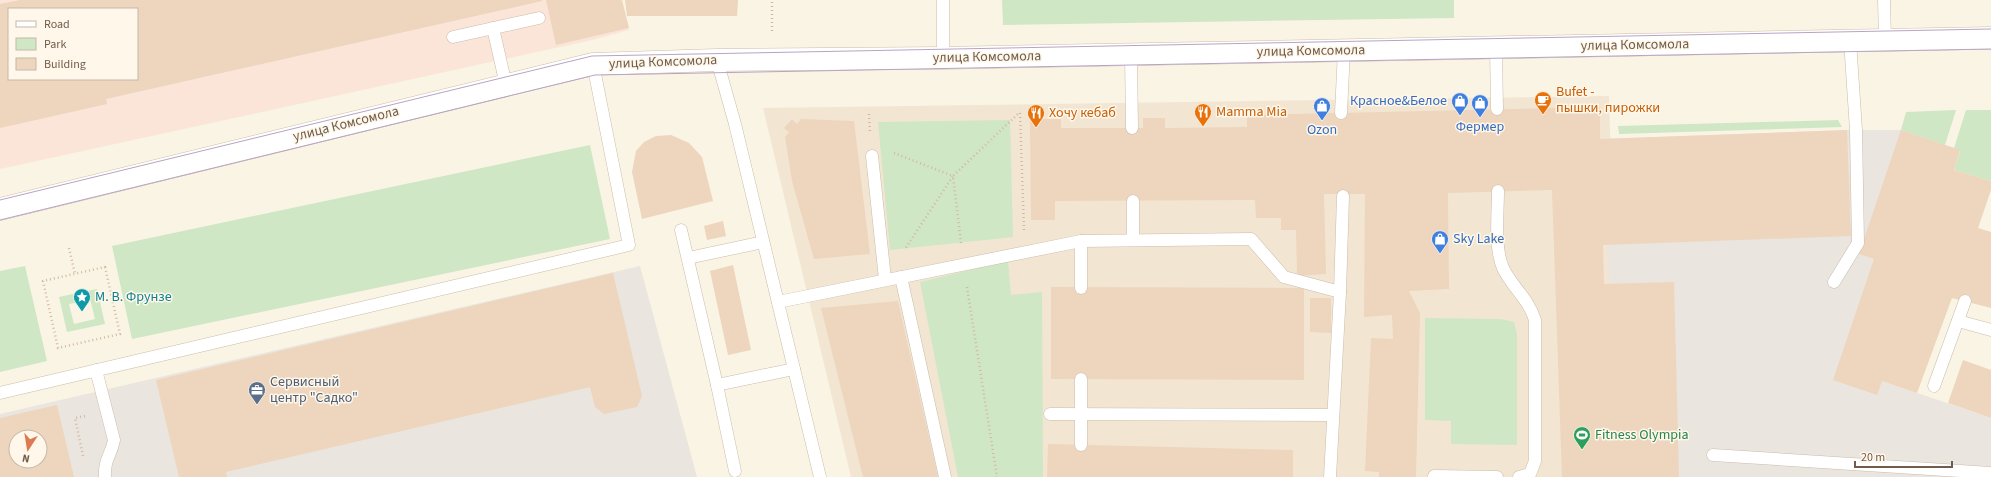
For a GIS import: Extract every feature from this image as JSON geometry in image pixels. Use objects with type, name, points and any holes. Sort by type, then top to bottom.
[{"type":"main road","name":"улица Комсомола","points":[[0,209],[593,64],[717,60],[1131,55],[1991,38]]},
{"type":"lane","points":[[943,0],[943,58]]},
{"type":"lane","points":[[1884,0],[1885,40]]},
{"type":"lane","points":[[453,37],[539,18]]},
{"type":"lane","points":[[492,28],[506,86]]},
{"type":"lane","points":[[1834,282],[1858,243],[1856,130],[1850,41]]},
{"type":"lane","points":[[1496,48],[1497,109]]},
{"type":"lane","points":[[1341,112],[1344,50]]},
{"type":"lane","points":[[1131,55],[1132,128]]},
{"type":"lane","points":[[717,60],[735,124],[820,477]]},
{"type":"lane","points":[[0,393],[630,245],[593,64]]},
{"type":"lane","points":[[872,156],[885,279]]},
{"type":"lane","points":[[1498,191],[1499,254],[1504,268],[1531,306],[1535,320],[1535,461],[1530,474],[1519,477]]},
{"type":"lane","points":[[1330,477],[1340,292],[1343,196]]},
{"type":"lane","points":[[1133,201],[1134,240]]},
{"type":"lane","points":[[681,230],[718,385],[735,471]]},
{"type":"lane","points":[[778,302],[885,279],[1081,241],[1134,240],[1251,239],[1284,277],[1340,292]]},
{"type":"lane","points":[[1081,241],[1081,288]]},
{"type":"lane","points":[[688,258],[764,242]]},
{"type":"lane","points":[[901,277],[945,477]]},
{"type":"lane","points":[[1934,386],[1965,301]]},
{"type":"lane","points":[[1958,321],[1991,330]]},
{"type":"lane","points":[[718,385],[794,369]]},
{"type":"lane","points":[[96,370],[114,440],[113,447],[107,457],[106,477]]},
{"type":"lane","points":[[1081,379],[1081,445]]},
{"type":"lane","points":[[1050,414],[1333,415]]},
{"type":"lane","points":[[1713,454],[1991,473]]},
{"type":"lane","points":[[1434,476],[1497,477]]},
{"type":"path","points":[[772,0],[772,34]]},
{"type":"path","points":[[885,279],[953,176],[1020,112],[1024,252]]},
{"type":"path","points":[[892,152],[953,176]]},
{"type":"path","points":[[953,176],[964,264],[997,477]]},
{"type":"path","points":[[69,248],[75,274]]},
{"type":"path","points":[[105,267],[120,334],[58,348],[43,281],[75,274],[105,267]]},
{"type":"shaded area","points":[[0,0],[622,0],[629,30],[592,40],[0,169]]},
{"type":"shaded area","points":[[1609,96],[1620,477],[851,477],[763,108]]},
{"type":"shaded area","points":[[1847,130],[1901,130],[1960,150],[1882,381],[1991,418],[1991,477],[1620,477],[1618,413],[1600,139]]},
{"type":"shaded area","points":[[640,266],[697,477],[0,477],[0,414]]},
{"type":"green space","points":[[1002,0],[1454,0],[1454,18],[1003,25]]},
{"type":"green space","points":[[1956,110],[1945,145],[1901,130],[1906,112]]},
{"type":"green space","points":[[1966,110],[1991,110],[1991,181],[1954,170],[1960,151],[1954,148]]},
{"type":"green space","points":[[1010,120],[1013,237],[890,250],[878,122]]},
{"type":"green space","points":[[1838,120],[1842,127],[1619,134],[1618,126]]},
{"type":"green space","points":[[590,145],[610,239],[132,339],[112,246]]},
{"type":"green space","points":[[1008,261],[1011,295],[1042,292],[1043,477],[958,477],[920,282]]},
{"type":"green space","points":[[25,266],[47,361],[0,372],[0,271]]},
{"type":"green space","points":[[97,289],[105,324],[67,332],[59,297],[73,294],[75,303],[69,304],[74,324],[95,319],[90,299],[84,301],[82,292]]},
{"type":"green space","points":[[1425,318],[1501,319],[1514,322],[1517,335],[1517,445],[1451,444],[1451,421],[1425,420]]},
{"type":"building","points":[[20,0],[542,0],[106,99],[107,104],[0,128],[0,4]]},
{"type":"building","points":[[546,0],[622,0],[629,28],[556,45]]},
{"type":"building","points":[[625,0],[738,0],[737,16],[627,16]]},
{"type":"building","points":[[1600,107],[1600,139],[1847,130],[1851,236],[1603,245],[1604,284],[1674,282],[1679,477],[1562,477],[1552,190],[1448,193],[1449,289],[1409,291],[1420,313],[1416,477],[1379,477],[1379,472],[1365,471],[1371,338],[1393,339],[1392,315],[1364,317],[1365,194],[1324,194],[1326,274],[1297,276],[1296,230],[1281,230],[1281,218],[1256,218],[1255,200],[1055,201],[1055,220],[1031,220],[1030,119],[1061,119],[1061,128],[1143,128],[1143,118],[1165,118],[1165,128],[1247,127],[1247,115]]},
{"type":"building","points":[[792,119],[797,124],[801,119],[854,121],[870,254],[814,259],[792,181],[785,137],[789,132],[784,128]]},
{"type":"building","points":[[1901,130],[1960,150],[1954,170],[1991,181],[1991,190],[1978,228],[1991,232],[1991,308],[1952,298],[1917,393],[1882,381],[1877,395],[1833,380],[1874,259],[1859,254]]},
{"type":"building","points":[[671,135],[689,143],[702,157],[713,201],[642,219],[632,172],[636,151],[644,142],[656,136]]},
{"type":"building","points":[[723,221],[726,236],[707,240],[704,226]]},
{"type":"building","points":[[733,265],[751,350],[728,355],[710,271]]},
{"type":"building","points":[[613,273],[642,396],[637,407],[604,414],[595,407],[590,387],[226,472],[227,477],[179,477],[156,380]]},
{"type":"building","points":[[1051,287],[1304,288],[1304,380],[1051,379]]},
{"type":"building","points":[[1310,298],[1331,298],[1331,333],[1310,332]]},
{"type":"building","points":[[898,301],[938,477],[863,477],[821,308]]},
{"type":"building","points":[[1963,360],[1991,370],[1991,418],[1948,403]]},
{"type":"building","points":[[57,405],[74,477],[0,477],[0,418]]},
{"type":"building","points":[[1048,444],[1293,450],[1293,477],[1047,477]]},
{"type":"tram line","points":[[0,200],[592,56],[1991,29]]},
{"type":"tram line","points":[[0,220],[595,75],[1991,49]]},
{"type":"place","name":"Bufet - пышки, пирожки","points":[[1543,115]]},
{"type":"place","name":"Красное&Белое","points":[[1460,116]]},
{"type":"place","name":"Фермер","points":[[1480,118]]},
{"type":"place","name":"Ozon","points":[[1322,121]]},
{"type":"place","name":"Mamma Mia","points":[[1203,127]]},
{"type":"place","name":"Хочу кебаб","points":[[1036,128]]},
{"type":"place","name":"Sky Lake","points":[[1440,254]]},
{"type":"place","name":"М. B. Фрунзе","points":[[82,312]]},
{"type":"place","name":"Сервисный центр \"Садко\"","points":[[257,405]]},
{"type":"place","name":"Fitness Olympia","points":[[1582,450]]}]
